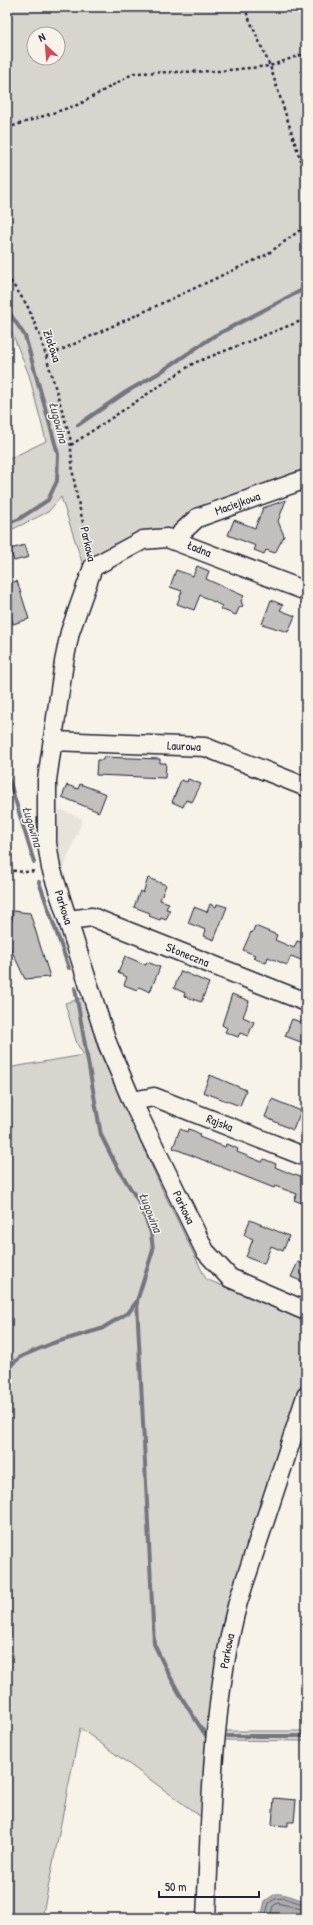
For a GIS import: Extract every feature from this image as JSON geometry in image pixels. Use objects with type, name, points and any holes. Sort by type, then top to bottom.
[{"type":"street","name":"Maciejkowa","points":[[178,540],[182,532],[197,518],[306,479]]},
{"type":"street","name":"Ładna","points":[[93,567],[143,540],[167,538],[178,540],[306,591]]},
{"type":"street","name":"Parkowa","points":[[93,567],[70,632],[64,662],[47,780],[47,843],[51,868],[101,1027],[132,1101],[205,1251],[217,1266],[230,1278],[306,1311]]},
{"type":"street","name":"Laurowa","points":[[53,741],[205,747],[306,787]]},
{"type":"street","name":"Słoneczna","points":[[68,920],[92,917],[306,1002]]},
{"type":"street","name":"Rajska","points":[[132,1101],[154,1097],[306,1157]]},
{"type":"street","name":"Parkowa","points":[[206,1918],[212,1786],[221,1693],[229,1635],[248,1572],[306,1396]]},
{"type":"path","points":[[244,7],[270,66],[306,177]]},
{"type":"path","points":[[7,128],[80,104],[134,73],[219,71],[270,66],[306,53]]},
{"type":"path","points":[[46,357],[266,255],[306,226]]},
{"type":"path","name":"Ziołowa","points":[[7,276],[27,305],[40,336],[67,426]]},
{"type":"path","points":[[71,446],[194,363],[306,319]]},
{"type":"path","name":"Parkowa","points":[[67,426],[71,446],[76,497],[93,567]]},
{"type":"path","points":[[7,870],[24,872],[51,868]]},
{"type":"shaded area","points":[[7,7],[306,7],[306,470],[165,531],[99,555],[83,565],[61,497],[48,512],[7,532],[7,460],[46,441],[29,375],[7,320]]},
{"type":"shaded area","points":[[59,809],[83,819],[63,870],[59,858],[57,830]]},
{"type":"shaded area","points":[[83,998],[98,1048],[163,1191],[206,1279],[306,1321],[306,1377],[223,1632],[201,1817],[80,1728],[42,1918],[7,1918],[7,1068],[84,1055],[77,1044],[65,1003]]},
{"type":"shaded area","points":[[221,1731],[306,1731],[306,1741],[220,1740]]},
{"type":"water","points":[[275,1894],[287,1895],[306,1901],[306,1918],[261,1918],[265,1901]]},
{"type":"building","points":[[286,500],[278,521],[284,536],[275,553],[266,550],[264,554],[254,550],[256,546],[228,535],[234,520],[255,528],[263,508]]},
{"type":"building","points":[[25,545],[29,557],[14,561],[10,549]]},
{"type":"building","points":[[197,566],[209,571],[206,579],[244,596],[241,601],[243,606],[239,608],[236,615],[220,609],[222,606],[200,595],[194,610],[177,604],[182,591],[170,587],[176,570],[193,576]]},
{"type":"building","points":[[17,581],[29,619],[13,624],[7,603],[7,584]]},
{"type":"building","points":[[271,600],[283,605],[280,610],[295,616],[288,632],[262,624]]},
{"type":"building","points":[[103,757],[160,759],[160,763],[166,763],[165,778],[96,775],[97,760],[103,760]]},
{"type":"building","points":[[188,779],[201,784],[192,802],[186,800],[183,807],[172,802],[181,780],[187,782]]},
{"type":"building","points":[[80,784],[106,794],[99,812],[62,797],[67,785],[78,789]]},
{"type":"building","points":[[148,878],[166,885],[160,900],[169,903],[166,909],[170,910],[166,920],[161,918],[160,920],[149,916],[150,913],[134,907],[140,891],[143,893]]},
{"type":"building","points":[[210,904],[216,907],[217,904],[227,907],[214,940],[204,936],[206,930],[188,923],[194,907],[207,912]]},
{"type":"building","points":[[13,911],[30,913],[50,977],[25,979],[11,949],[7,948],[7,920],[12,920]]},
{"type":"building","points":[[255,926],[277,935],[275,940],[294,948],[297,941],[306,944],[306,962],[291,956],[287,965],[268,957],[266,963],[253,958],[255,955],[243,950]]},
{"type":"building","points":[[125,956],[146,965],[147,962],[160,967],[150,992],[139,987],[137,990],[124,985],[127,977],[118,973]]},
{"type":"building","points":[[181,971],[209,983],[201,1002],[184,996],[185,993],[174,988]]},
{"type":"building","points":[[232,994],[249,1001],[243,1017],[254,1022],[248,1036],[240,1033],[238,1037],[225,1032],[227,1028],[222,1025]]},
{"type":"building","points":[[292,1019],[306,1024],[306,1044],[285,1036]]},
{"type":"building","points":[[210,1075],[246,1090],[240,1106],[203,1092]]},
{"type":"building","points":[[272,1099],[301,1111],[293,1130],[265,1117]]},
{"type":"building","points":[[180,1129],[187,1132],[188,1129],[194,1131],[200,1134],[199,1137],[225,1147],[226,1144],[232,1146],[238,1149],[237,1152],[262,1162],[264,1159],[276,1164],[275,1167],[294,1175],[303,1177],[306,1172],[306,1205],[294,1200],[297,1194],[275,1186],[274,1188],[173,1148]]},
{"type":"building","points":[[250,1220],[289,1236],[283,1251],[271,1246],[264,1264],[246,1257],[253,1239],[244,1235]]},
{"type":"building","points":[[298,1262],[306,1265],[306,1283],[291,1277]]},
{"type":"building","points":[[274,1798],[296,1800],[294,1822],[288,1822],[288,1826],[272,1825]]},
{"type":"waterway","points":[[78,425],[126,392],[159,373],[214,336],[306,288]]},
{"type":"waterway","name":"Ługowina","points":[[7,309],[25,336],[58,454],[57,481],[48,500],[19,519],[7,524]]},
{"type":"waterway","name":"Ługowina","points":[[7,773],[34,862]]},
{"type":"waterway","name":"Ługowina","points":[[39,882],[69,968]]},
{"type":"waterway","name":"Ługowina","points":[[7,1368],[22,1356],[53,1343],[101,1329],[129,1312],[137,1301],[153,1250],[151,1233],[140,1204],[115,1163],[101,1135],[75,988]]},
{"type":"waterway","points":[[137,1302],[154,1644],[178,1692],[207,1737]]},
{"type":"waterway","points":[[228,1736],[306,1736]]}]
